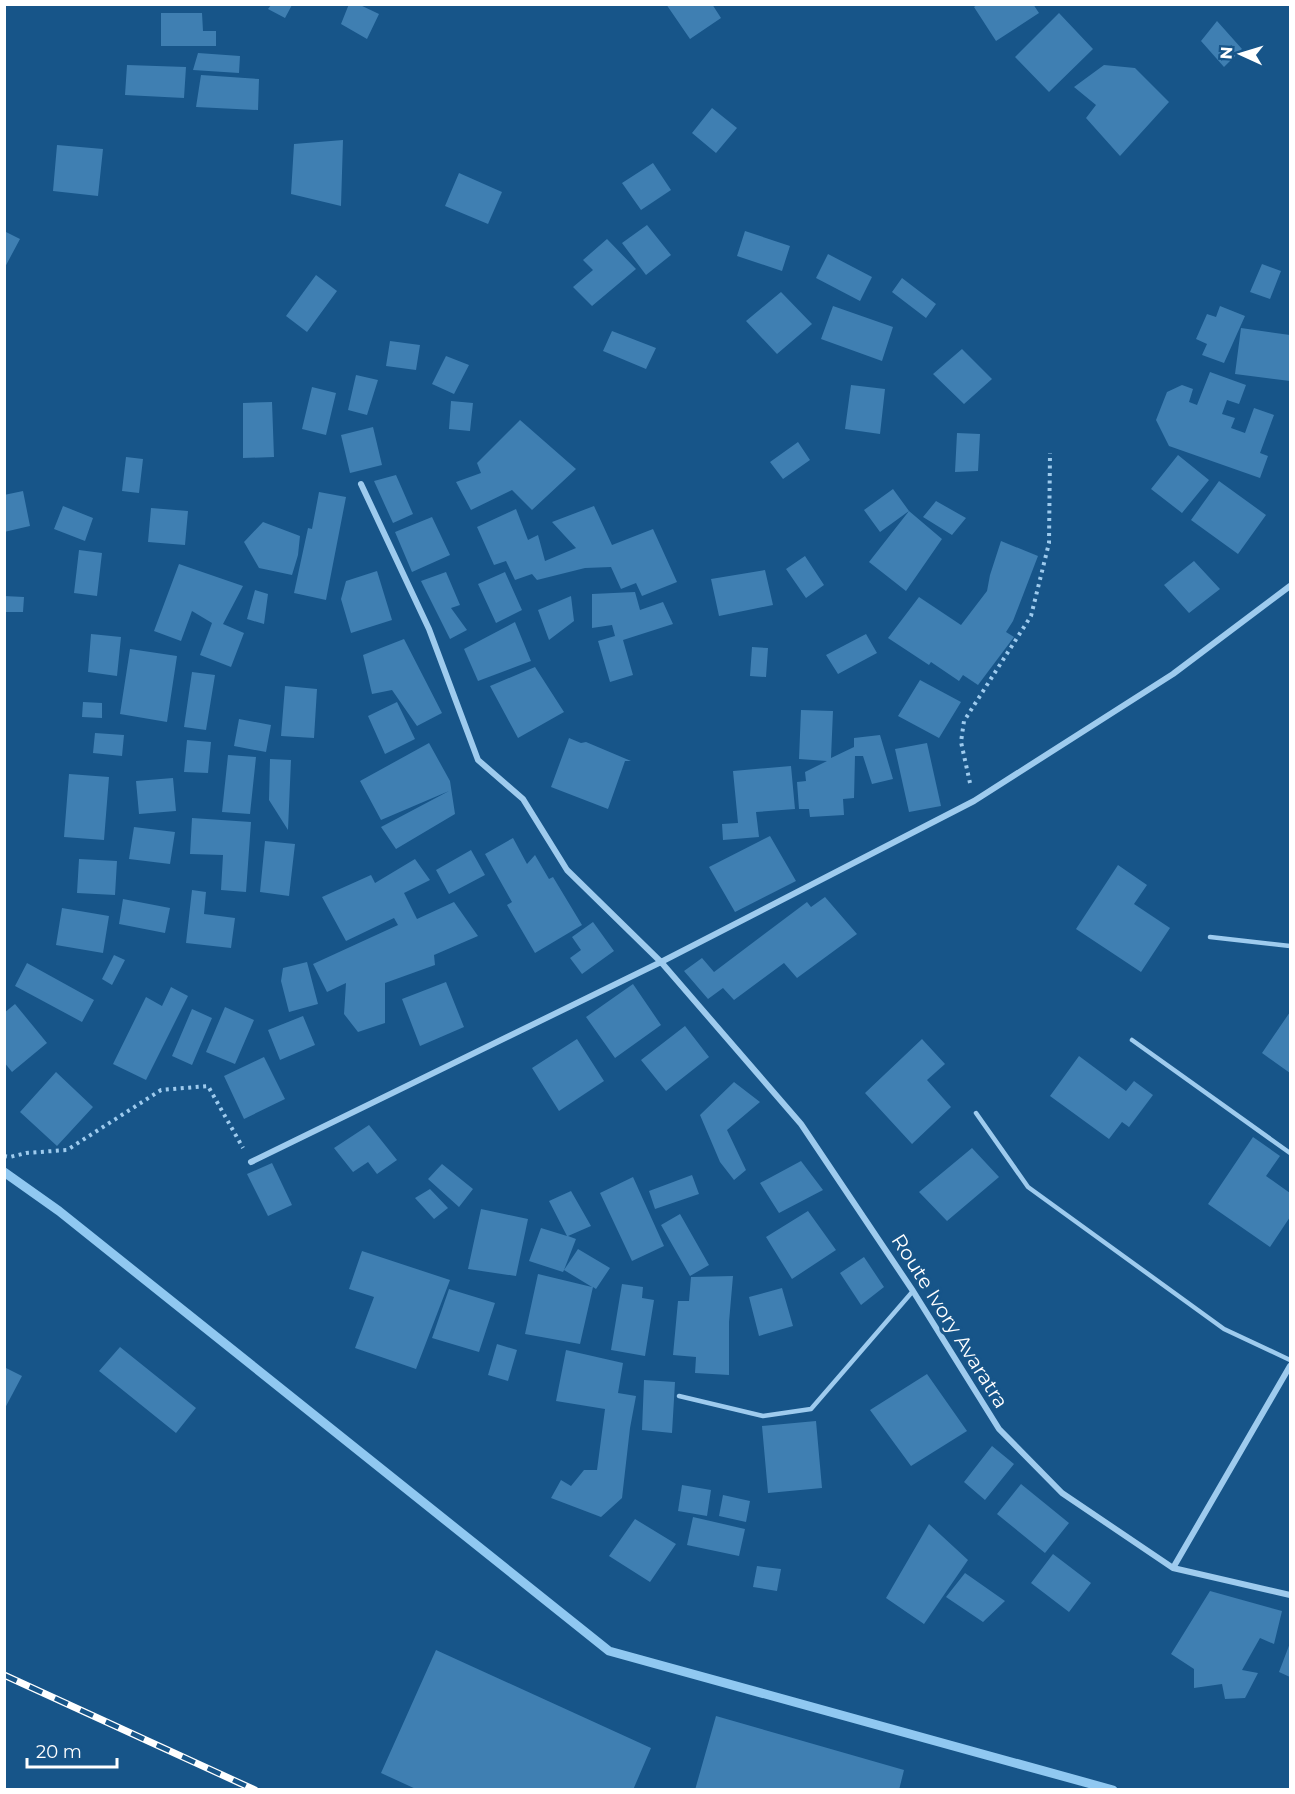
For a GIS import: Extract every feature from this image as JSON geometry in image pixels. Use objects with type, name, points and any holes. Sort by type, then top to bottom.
[{"type":"street","name":"Route Ivory Avaratra","points":[[361,484],[429,629],[478,760],[523,799],[567,870],[661,962],[801,1124],[913,1291],[999,1429],[1062,1493],[1173,1568],[1290,1594]]},
{"type":"street","points":[[251,1162],[661,962],[974,801],[1173,674],[1290,586]]},
{"type":"street","points":[[1173,1568],[1290,1366]]},
{"type":"lane","points":[[1210,937],[1290,946]]},
{"type":"lane","points":[[1132,1040],[1290,1154]]},
{"type":"lane","points":[[976,1113],[1028,1187],[1224,1329],[1290,1360]]},
{"type":"lane","points":[[679,1396],[763,1416],[811,1409],[913,1291]]},
{"type":"path","points":[[974,801],[961,742],[964,720],[1031,616],[1049,543],[1050,453]]},
{"type":"path","points":[[4,1156],[67,1150],[161,1090],[208,1086],[251,1162]]},
{"type":"building","points":[[349,4],[358,4],[379,14],[367,39],[341,24]]},
{"type":"building","points":[[666,4],[712,4],[721,18],[690,39]]},
{"type":"building","points":[[978,4],[1033,4],[1039,13],[996,41],[974,7]]},
{"type":"building","points":[[271,5],[292,5],[285,18],[268,9]]},
{"type":"building","points":[[161,13],[202,13],[203,31],[216,31],[216,46],[161,46]]},
{"type":"building","points":[[1059,13],[1093,49],[1049,92],[1015,57]]},
{"type":"building","points":[[1217,21],[1242,49],[1224,67],[1201,41]]},
{"type":"building","points":[[198,53],[240,56],[239,73],[193,70]]},
{"type":"building","points":[[127,65],[186,67],[184,98],[125,95]]},
{"type":"building","points":[[1104,65],[1135,68],[1169,102],[1120,156],[1086,118],[1096,105],[1074,87]]},
{"type":"building","points":[[201,75],[259,79],[258,110],[196,107]]},
{"type":"building","points":[[712,108],[737,128],[716,153],[692,133]]},
{"type":"building","points":[[343,140],[341,206],[291,194],[294,144]]},
{"type":"building","points":[[57,145],[103,149],[98,196],[53,191]]},
{"type":"building","points":[[653,163],[671,190],[641,210],[622,183]]},
{"type":"building","points":[[459,173],[502,192],[488,224],[445,206]]},
{"type":"building","points":[[647,225],[671,255],[646,275],[622,243]]},
{"type":"building","points":[[4,231],[20,239],[4,269]]},
{"type":"building","points":[[745,231],[790,246],[782,271],[737,256]]},
{"type":"building","points":[[607,239],[636,269],[592,306],[573,287],[593,270],[583,260]]},
{"type":"building","points":[[828,254],[872,277],[860,301],[816,278]]},
{"type":"building","points":[[1262,264],[1281,271],[1270,299],[1250,292]]},
{"type":"building","points":[[316,275],[337,291],[307,332],[286,316]]},
{"type":"building","points":[[902,278],[936,304],[926,318],[892,292]]},
{"type":"building","points":[[781,292],[812,324],[777,354],[746,321]]},
{"type":"building","points":[[833,306],[893,327],[882,361],[821,339]]},
{"type":"building","points":[[1220,306],[1245,316],[1224,363],[1202,355],[1207,344],[1196,339],[1207,314],[1216,317]]},
{"type":"building","points":[[1241,328],[1290,335],[1290,381],[1235,374]]},
{"type":"building","points":[[612,331],[656,348],[646,369],[603,351]]},
{"type":"building","points":[[390,341],[420,345],[416,370],[386,366]]},
{"type":"building","points":[[962,349],[992,379],[964,404],[933,374]]},
{"type":"building","points":[[446,356],[469,365],[454,394],[432,384]]},
{"type":"building","points":[[1210,372],[1246,385],[1239,404],[1227,400],[1222,414],[1235,418],[1231,428],[1245,433],[1254,408],[1274,415],[1260,453],[1268,456],[1260,478],[1169,446],[1156,420],[1167,392],[1182,385],[1193,389],[1189,402],[1197,405]]},
{"type":"building","points":[[356,375],[378,380],[367,415],[348,410]]},
{"type":"building","points":[[851,385],[885,389],[880,434],[845,429]]},
{"type":"building","points":[[312,387],[336,393],[326,435],[302,429]]},
{"type":"building","points":[[451,401],[473,403],[470,431],[449,429]]},
{"type":"building","points":[[272,402],[274,457],[243,458],[243,403]]},
{"type":"building","points":[[520,420],[576,469],[532,510],[512,490],[471,510],[456,482],[481,473],[477,463]]},
{"type":"building","points":[[373,427],[382,465],[350,473],[341,435]]},
{"type":"building","points":[[957,433],[980,434],[978,471],[955,472]]},
{"type":"building","points":[[798,442],[810,460],[783,479],[770,462]]},
{"type":"building","points":[[1178,455],[1209,480],[1182,513],[1151,489]]},
{"type":"building","points":[[126,457],[143,459],[139,493],[122,491]]},
{"type":"building","points":[[396,475],[413,514],[393,523],[374,481]]},
{"type":"building","points":[[1219,481],[1266,515],[1238,554],[1191,520]]},
{"type":"building","points":[[893,489],[909,511],[880,532],[864,510]]},
{"type":"building","points":[[23,491],[30,526],[4,532],[4,495]]},
{"type":"building","points":[[319,492],[346,497],[326,600],[294,593],[308,528],[312,529]]},
{"type":"building","points":[[936,501],[966,518],[952,535],[923,517]]},
{"type":"building","points":[[63,506],[93,518],[85,541],[54,529]]},
{"type":"building","points":[[594,506],[612,545],[653,529],[677,582],[642,596],[636,583],[621,589],[611,567],[585,568],[537,580],[532,574],[515,580],[506,561],[494,565],[477,527],[516,509],[528,540],[538,535],[545,561],[576,548],[552,522]]},
{"type":"building","points":[[151,508],[188,511],[185,545],[148,542]]},
{"type":"building","points":[[909,511],[942,539],[906,591],[869,562]]},
{"type":"building","points":[[432,517],[450,555],[412,572],[395,532]]},
{"type":"building","points":[[263,522],[300,536],[298,555],[292,575],[259,568],[244,542]]},
{"type":"building","points":[[1001,541],[1038,556],[1013,621],[1006,632],[1014,637],[978,685],[963,675],[959,681],[931,662],[929,665],[888,638],[919,597],[961,625],[987,591]]},
{"type":"building","points":[[79,550],[102,553],[97,596],[74,593]]},
{"type":"building","points":[[805,556],[824,585],[806,598],[786,569]]},
{"type":"building","points":[[1194,561],[1220,589],[1189,613],[1164,585]]},
{"type":"building","points":[[179,564],[243,586],[223,624],[244,633],[231,667],[200,655],[212,623],[192,611],[181,641],[154,631]]},
{"type":"building","points":[[765,570],[773,605],[719,616],[711,579]]},
{"type":"building","points":[[377,571],[392,620],[351,633],[341,599],[346,581]]},
{"type":"building","points":[[446,572],[460,605],[451,608],[467,630],[450,639],[421,581]]},
{"type":"building","points":[[505,572],[522,610],[496,623],[478,584]]},
{"type":"building","points":[[255,590],[268,594],[264,624],[247,619]]},
{"type":"building","points":[[635,592],[640,610],[663,602],[673,624],[623,640],[633,675],[610,682],[598,641],[615,636],[612,625],[592,628],[592,594]]},
{"type":"building","points":[[4,596],[24,597],[23,612],[4,612]]},
{"type":"building","points":[[571,596],[574,621],[549,640],[538,610]]},
{"type":"building","points":[[515,622],[531,661],[478,681],[464,649]]},
{"type":"building","points":[[91,634],[121,637],[117,676],[88,672]]},
{"type":"building","points":[[866,634],[877,653],[838,674],[826,655]]},
{"type":"building","points":[[404,639],[442,713],[417,726],[392,690],[372,694],[363,655]]},
{"type":"building","points":[[752,647],[768,648],[766,677],[750,676]]},
{"type":"building","points":[[130,649],[177,656],[167,722],[120,714]]},
{"type":"building","points":[[535,667],[564,712],[518,738],[490,686]]},
{"type":"building","points":[[192,672],[215,675],[206,730],[184,727]]},
{"type":"building","points":[[920,680],[961,702],[939,738],[898,716]]},
{"type":"building","points":[[285,686],[317,689],[314,738],[281,736]]},
{"type":"building","points":[[83,702],[102,703],[102,718],[82,717]]},
{"type":"building","points":[[397,702],[415,739],[385,754],[368,716]]},
{"type":"building","points":[[801,710],[833,711],[831,758],[854,747],[854,738],[880,735],[893,779],[872,784],[863,756],[855,756],[854,798],[843,799],[844,815],[810,817],[809,809],[799,809],[797,782],[806,781],[805,772],[827,761],[799,759]]},
{"type":"building","points":[[239,719],[271,725],[266,752],[234,746]]},
{"type":"building","points":[[95,733],[124,735],[122,756],[93,753]]},
{"type":"building","points":[[569,738],[581,743],[586,742],[631,761],[625,761],[608,809],[551,787]]},
{"type":"building","points":[[187,740],[211,742],[208,773],[184,772]]},
{"type":"building","points":[[429,743],[450,781],[455,814],[396,849],[381,827],[449,791],[381,820],[360,781]]},
{"type":"building","points":[[927,743],[941,806],[909,812],[895,749]]},
{"type":"building","points":[[228,755],[256,757],[250,814],[222,812]]},
{"type":"building","points":[[270,759],[291,760],[288,830],[269,800]]},
{"type":"building","points":[[791,766],[795,809],[756,812],[759,837],[723,840],[722,824],[738,823],[733,771]]},
{"type":"building","points":[[69,774],[109,777],[104,840],[64,837]]},
{"type":"building","points":[[173,778],[176,811],[139,814],[136,781]]},
{"type":"building","points":[[192,818],[251,822],[246,892],[221,890],[223,855],[190,854]]},
{"type":"building","points":[[134,827],[175,832],[170,864],[129,859]]},
{"type":"building","points":[[770,836],[796,881],[735,912],[709,867]]},
{"type":"building","points":[[513,838],[527,864],[535,855],[549,879],[553,877],[582,925],[535,953],[507,905],[512,902],[485,854]]},
{"type":"building","points":[[265,841],[295,844],[289,896],[260,892]]},
{"type":"building","points":[[471,850],[485,875],[449,894],[436,870]]},
{"type":"building","points":[[79,859],[117,861],[115,895],[77,893]]},
{"type":"building","points":[[415,859],[430,880],[404,893],[417,919],[454,902],[478,936],[434,955],[435,965],[385,983],[385,1023],[358,1032],[344,1014],[346,983],[327,992],[313,964],[398,925],[394,918],[346,941],[322,897],[371,875],[375,883]]},
{"type":"building","points":[[1118,865],[1147,885],[1134,904],[1170,928],[1141,972],[1076,929]]},
{"type":"building","points":[[192,890],[206,892],[204,914],[235,918],[231,948],[186,943]]},
{"type":"building","points":[[825,897],[857,934],[797,978],[784,963],[734,1000],[723,988],[708,999],[684,971],[702,958],[714,972],[807,902],[811,907]]},
{"type":"building","points":[[123,899],[170,908],[165,933],[119,924]]},
{"type":"building","points":[[62,908],[109,916],[103,953],[56,945]]},
{"type":"building","points":[[593,922],[614,951],[582,974],[570,958],[581,950],[572,937]]},
{"type":"building","points":[[114,955],[125,960],[112,985],[102,979]]},
{"type":"building","points":[[307,962],[318,1004],[289,1012],[281,981],[283,968]]},
{"type":"building","points":[[27,963],[94,1000],[82,1022],[15,986]]},
{"type":"building","points":[[446,982],[464,1027],[420,1046],[402,999]]},
{"type":"building","points":[[633,984],[661,1025],[615,1058],[586,1017]]},
{"type":"building","points":[[171,987],[188,996],[146,1080],[113,1064],[146,997],[162,1006]]},
{"type":"building","points":[[15,1004],[47,1043],[12,1072],[4,1062],[4,1013]]},
{"type":"building","points":[[225,1007],[254,1020],[235,1064],[206,1052]]},
{"type":"building","points":[[192,1009],[212,1018],[192,1065],[172,1056]]},
{"type":"building","points":[[1290,1012],[1290,1073],[1262,1053]]},
{"type":"building","points":[[303,1016],[315,1045],[280,1060],[268,1030]]},
{"type":"building","points":[[685,1026],[709,1057],[666,1091],[641,1060]]},
{"type":"building","points":[[577,1039],[604,1081],[559,1111],[532,1068]]},
{"type":"building","points":[[922,1039],[945,1064],[927,1080],[951,1107],[912,1144],[865,1093]]},
{"type":"building","points":[[1079,1056],[1126,1091],[1134,1081],[1153,1095],[1129,1127],[1122,1122],[1109,1139],[1050,1096]]},
{"type":"building","points":[[264,1057],[285,1099],[244,1119],[224,1076]]},
{"type":"building","points":[[56,1072],[93,1107],[57,1146],[20,1112]]},
{"type":"building","points":[[734,1082],[760,1102],[727,1130],[746,1170],[734,1180],[720,1162],[700,1115]]},
{"type":"building","points":[[369,1125],[397,1160],[377,1174],[368,1162],[353,1172],[334,1148]]},
{"type":"building","points":[[1253,1137],[1280,1156],[1266,1176],[1290,1193],[1290,1217],[1270,1247],[1208,1204]]},
{"type":"building","points":[[972,1148],[999,1177],[947,1221],[919,1192]]},
{"type":"building","points":[[801,1161],[823,1190],[779,1213],[760,1183]]},
{"type":"building","points":[[272,1163],[292,1205],[268,1216],[247,1174]]},
{"type":"building","points":[[442,1164],[473,1189],[459,1207],[428,1179]]},
{"type":"building","points":[[692,1175],[699,1194],[655,1209],[649,1191]]},
{"type":"building","points":[[633,1177],[664,1246],[632,1261],[600,1193]]},
{"type":"building","points":[[430,1189],[448,1208],[434,1219],[415,1198]]},
{"type":"building","points":[[571,1191],[591,1226],[568,1236],[576,1239],[563,1272],[529,1261],[541,1228],[567,1236],[549,1201]]},
{"type":"building","points":[[481,1209],[528,1219],[516,1276],[468,1269]]},
{"type":"building","points":[[808,1211],[836,1250],[792,1279],[766,1237]]},
{"type":"building","points":[[680,1214],[709,1265],[690,1276],[661,1225]]},
{"type":"building","points":[[578,1249],[610,1268],[596,1289],[593,1287],[580,1344],[525,1334],[538,1274],[592,1287],[564,1270]]},
{"type":"building","points":[[362,1251],[450,1280],[416,1369],[355,1348],[374,1297],[349,1289]]},
{"type":"building","points":[[864,1257],[884,1287],[861,1305],[840,1273]]},
{"type":"building","points":[[733,1276],[729,1322],[729,1375],[695,1373],[696,1357],[673,1355],[678,1301],[689,1301],[691,1277]]},
{"type":"building","points":[[622,1284],[643,1287],[642,1298],[654,1300],[645,1356],[611,1350]]},
{"type":"building","points":[[782,1288],[793,1326],[759,1336],[749,1297]]},
{"type":"building","points":[[449,1289],[495,1303],[479,1352],[432,1338]]},
{"type":"building","points":[[497,1344],[517,1350],[508,1381],[488,1375]]},
{"type":"building","points":[[120,1347],[196,1408],[176,1433],[99,1371]]},
{"type":"building","points":[[566,1350],[623,1363],[618,1393],[636,1396],[622,1498],[601,1517],[551,1498],[561,1480],[571,1486],[584,1470],[597,1470],[605,1409],[556,1401]]},
{"type":"building","points":[[4,1367],[22,1376],[4,1410]]},
{"type":"building","points":[[927,1374],[967,1431],[911,1466],[870,1410]]},
{"type":"building","points":[[644,1380],[675,1382],[672,1433],[642,1430]]},
{"type":"building","points":[[816,1421],[822,1488],[768,1493],[762,1426]]},
{"type":"building","points":[[992,1446],[1014,1464],[985,1500],[964,1482]]},
{"type":"building","points":[[1021,1484],[1069,1523],[1045,1553],[997,1514]]},
{"type":"building","points":[[682,1485],[711,1490],[707,1516],[678,1511]]},
{"type":"building","points":[[723,1495],[750,1501],[746,1522],[719,1516]]},
{"type":"building","points":[[693,1517],[745,1529],[739,1556],[687,1545]]},
{"type":"building","points":[[635,1519],[676,1544],[650,1582],[609,1556]]},
{"type":"building","points":[[929,1524],[968,1560],[924,1624],[886,1598]]},
{"type":"building","points":[[1053,1554],[1091,1583],[1069,1612],[1031,1583]]},
{"type":"building","points":[[757,1566],[781,1569],[777,1591],[753,1587]]},
{"type":"building","points":[[965,1573],[1005,1601],[983,1622],[946,1597]]},
{"type":"building","points":[[1210,1591],[1282,1611],[1274,1644],[1260,1638],[1242,1670],[1258,1673],[1245,1698],[1225,1699],[1222,1684],[1194,1688],[1194,1669],[1171,1654]]},
{"type":"building","points":[[1290,1643],[1290,1677],[1279,1672]]},
{"type":"building","points":[[436,1650],[651,1748],[633,1790],[418,1790],[381,1773]]},
{"type":"building","points":[[716,1716],[904,1770],[899,1790],[695,1790]]},
{"type":"waterway","points":[[4,1172],[59,1211],[609,1651],[1113,1790]]},
{"type":"railway","points":[[4,1675],[255,1790]]}]
